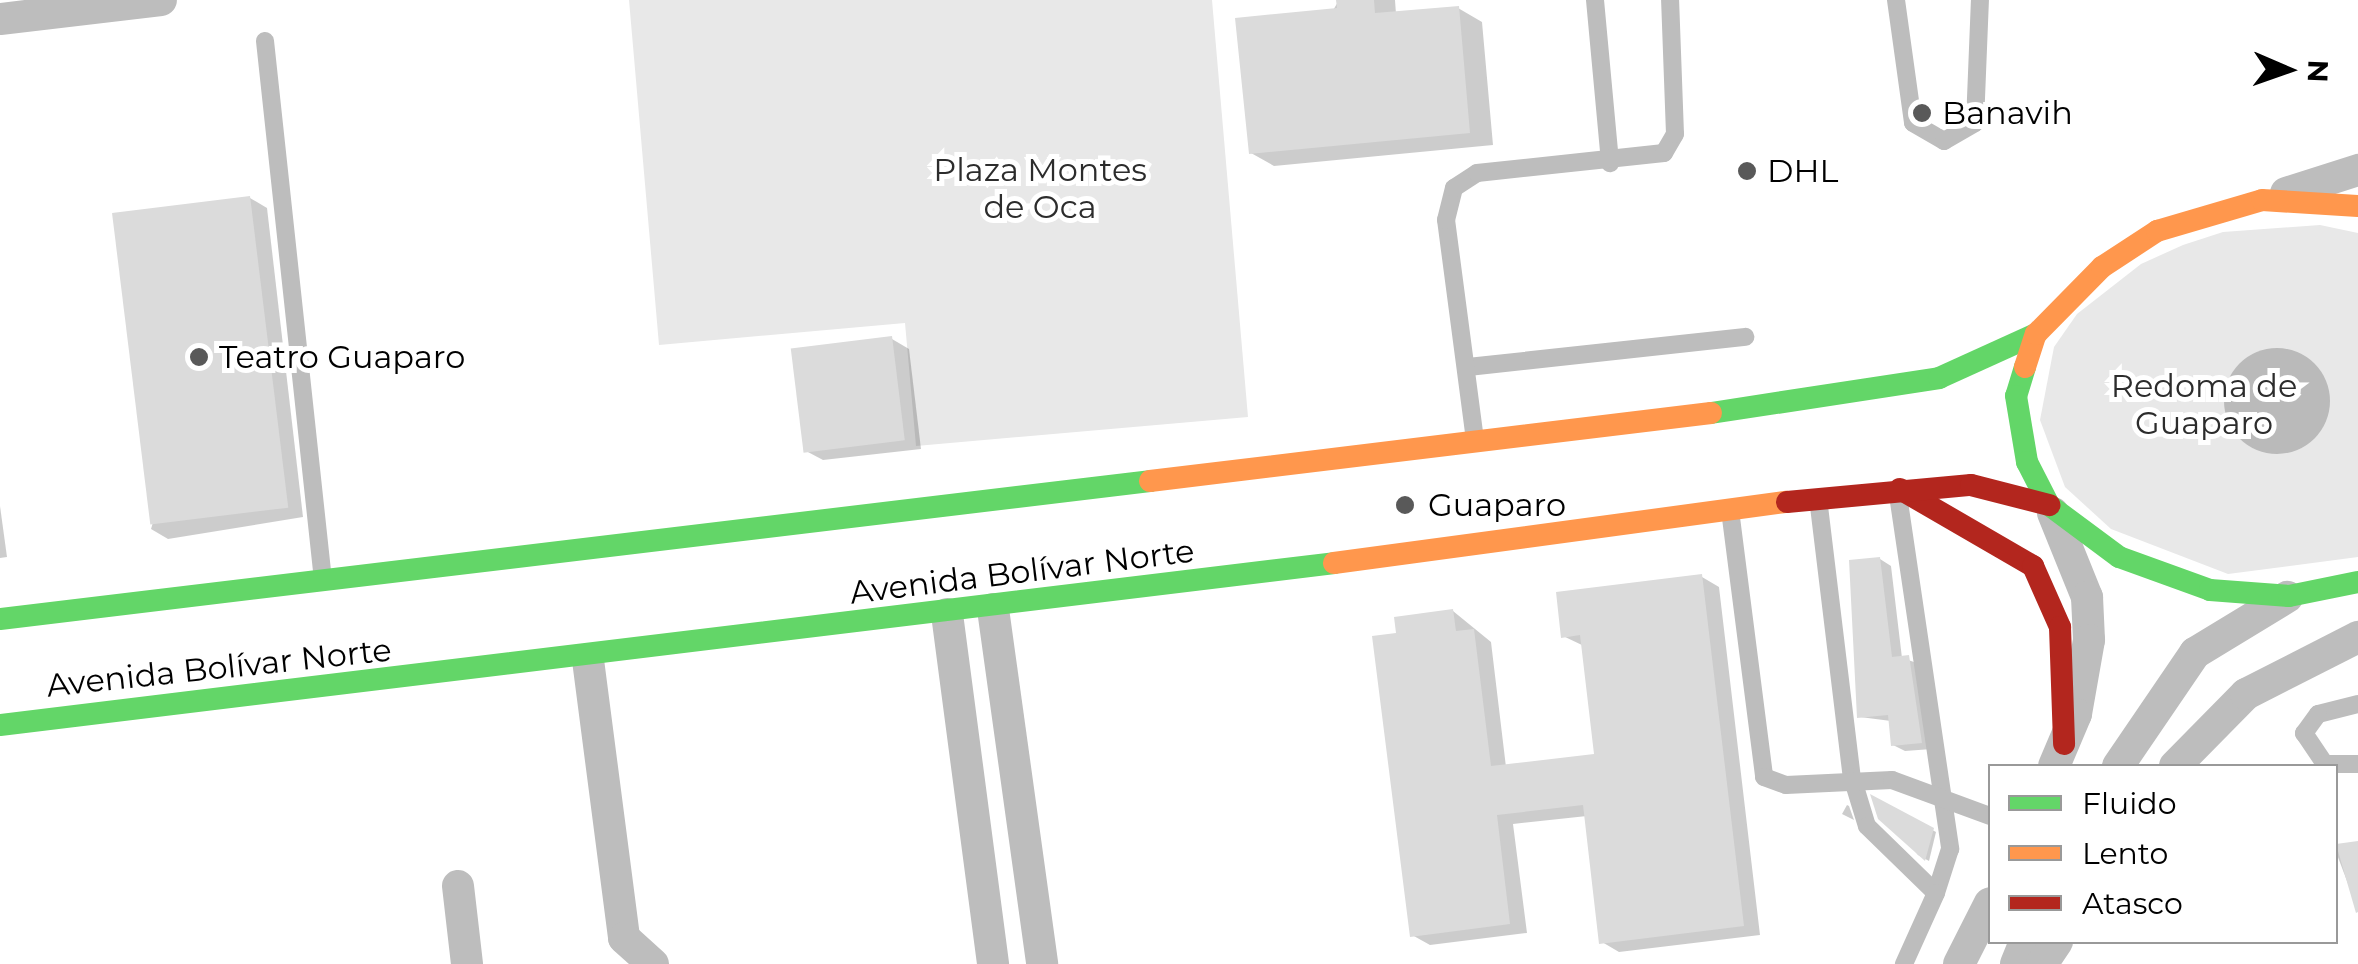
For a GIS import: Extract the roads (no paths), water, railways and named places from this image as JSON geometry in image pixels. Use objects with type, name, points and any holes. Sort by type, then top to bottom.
[{"type":"main road","points":[[0,619],[1476,446],[1895,388],[1976,368],[2036,334],[2132,246],[2190,217],[2262,200],[2358,206]]},
{"type":"main road","points":[[2036,334],[2016,396],[2018,428],[2049,505],[2147,572],[2210,590],[2289,596],[2358,582]]},
{"type":"main road","name":"Avenida Bolívar Norte","points":[[0,725],[588,660],[1897,487],[1971,485],[2049,505]]},
{"type":"main road","points":[[1897,487],[2032,566],[2060,627],[2059,755]]},
{"type":"street","points":[[0,18],[161,0]]},
{"type":"street","points":[[2262,200],[2358,170]]},
{"type":"street","points":[[2049,505],[2087,598],[2085,679],[2059,755]]},
{"type":"street","points":[[2119,764],[2195,653],[2289,596]]},
{"type":"street","points":[[993,609],[1042,964]]},
{"type":"street","points":[[947,614],[993,964]]},
{"type":"street","points":[[2177,764],[2246,694],[2358,638]]},
{"type":"street","points":[[588,660],[624,938],[653,964]]},
{"type":"street","points":[[458,886],[467,964]]},
{"type":"street","points":[[1958,964],[1988,907]]},
{"type":"lane","points":[[1595,0],[1610,163]]},
{"type":"lane","points":[[1476,446],[1446,220],[1454,188],[1477,173],[1610,163],[1664,154],[1675,134],[1670,0]]},
{"type":"lane","points":[[1896,0],[1913,122],[1944,141],[1976,123],[1980,0]]},
{"type":"lane","points":[[265,41],[323,580]]},
{"type":"lane","points":[[1468,367],[1745,336]]},
{"type":"lane","points":[[1897,487],[1940,804],[1950,848],[1936,893],[1904,964]]},
{"type":"lane","points":[[1818,498],[1852,777],[1867,826],[1936,893]]},
{"type":"lane","points":[[1730,510],[1764,777],[1786,786],[1852,777],[1892,780],[1940,804],[1988,816]]},
{"type":"lane","points":[[2358,704],[2318,714],[2304,733],[2325,764],[2358,764]]},
{"type":"place","name":"Banavih","points":[[1922,113]]},
{"type":"place","name":"DHL","points":[[1747,171]]},
{"type":"place","name":"Teatro Guaparo","points":[[199,357]]},
{"type":"place","name":"Guaparo","points":[[1405,505]]},
{"type":"park label","name":"Plaza Montes de Oca","points":[[1040,190]]},
{"type":"park label","name":"Redoma de Guaparo","points":[[2204,406]]}]
